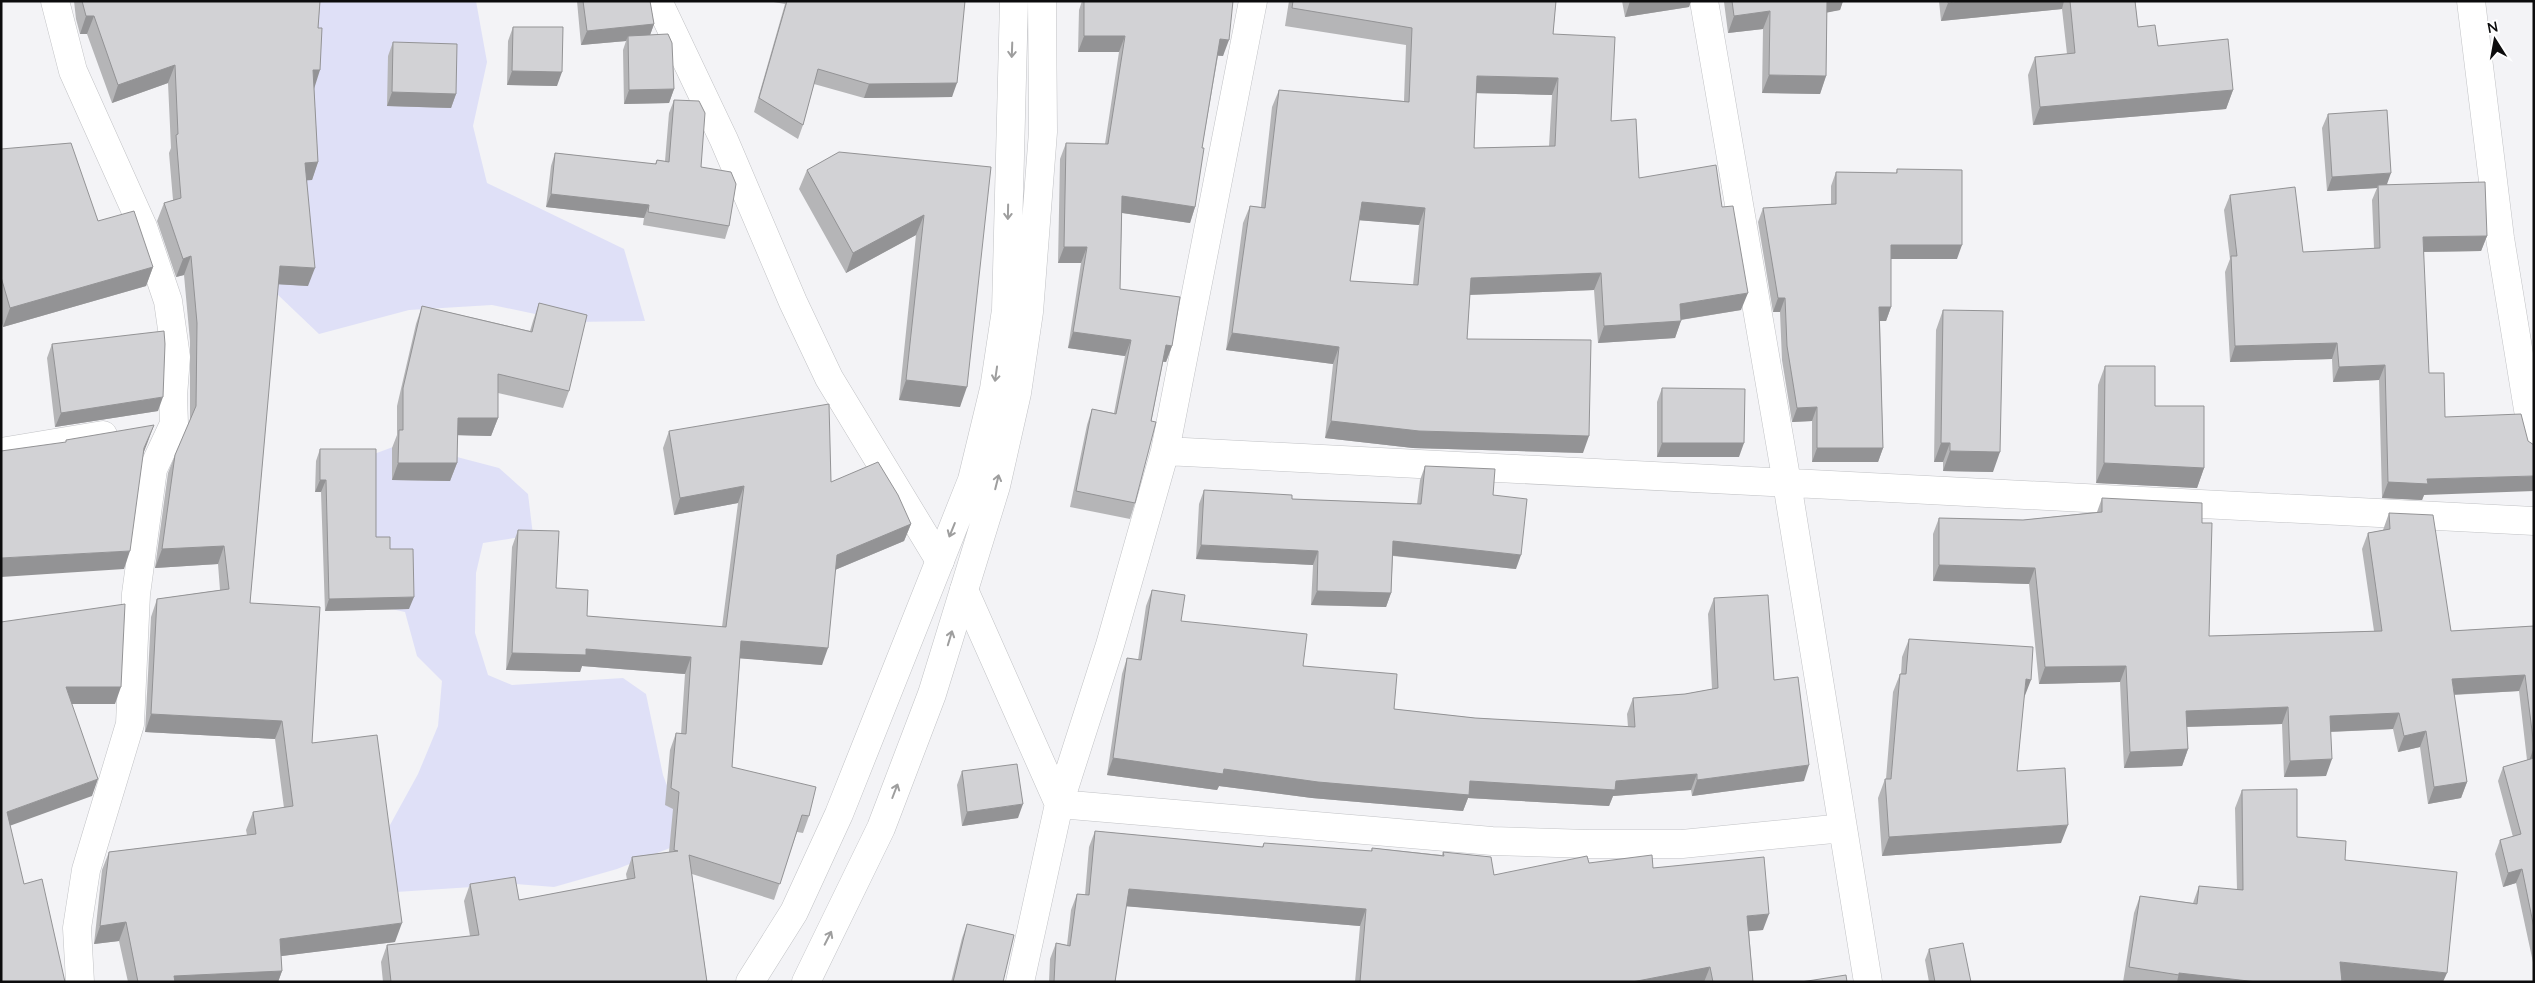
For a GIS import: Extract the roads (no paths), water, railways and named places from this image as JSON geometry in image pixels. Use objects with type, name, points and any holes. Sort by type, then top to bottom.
[{"type":"street","points":[[55,1],[73,71],[143,227],[168,301],[176,357],[173,396],[174,424],[153,469],[136,594],[130,724],[86,870],[77,928],[80,982]]},
{"type":"street","points":[[658,1],[724,140],[793,302],[829,378],[940,561]]},
{"type":"street","points":[[750,982],[794,912],[839,814],[901,664],[972,480],[994,389],[1006,310],[1014,1]]},
{"type":"street","points":[[806,982],[881,828],[932,694],[996,486],[1017,393],[1029,312],[1043,132],[1042,1]]},
{"type":"street","points":[[1020,982],[1059,804],[1110,646],[1164,451],[1252,1]]},
{"type":"street","points":[[1704,1],[1787,483],[1868,982]]},
{"type":"street","points":[[2471,1],[2500,238],[2534,446]]},
{"type":"street","points":[[1,452],[174,424]]},
{"type":"street","points":[[1164,451],[2534,521]]},
{"type":"street","points":[[964,590],[1059,804]]},
{"type":"street","points":[[1059,804],[1492,841],[1589,844],[1682,844],[1843,828]]}]
